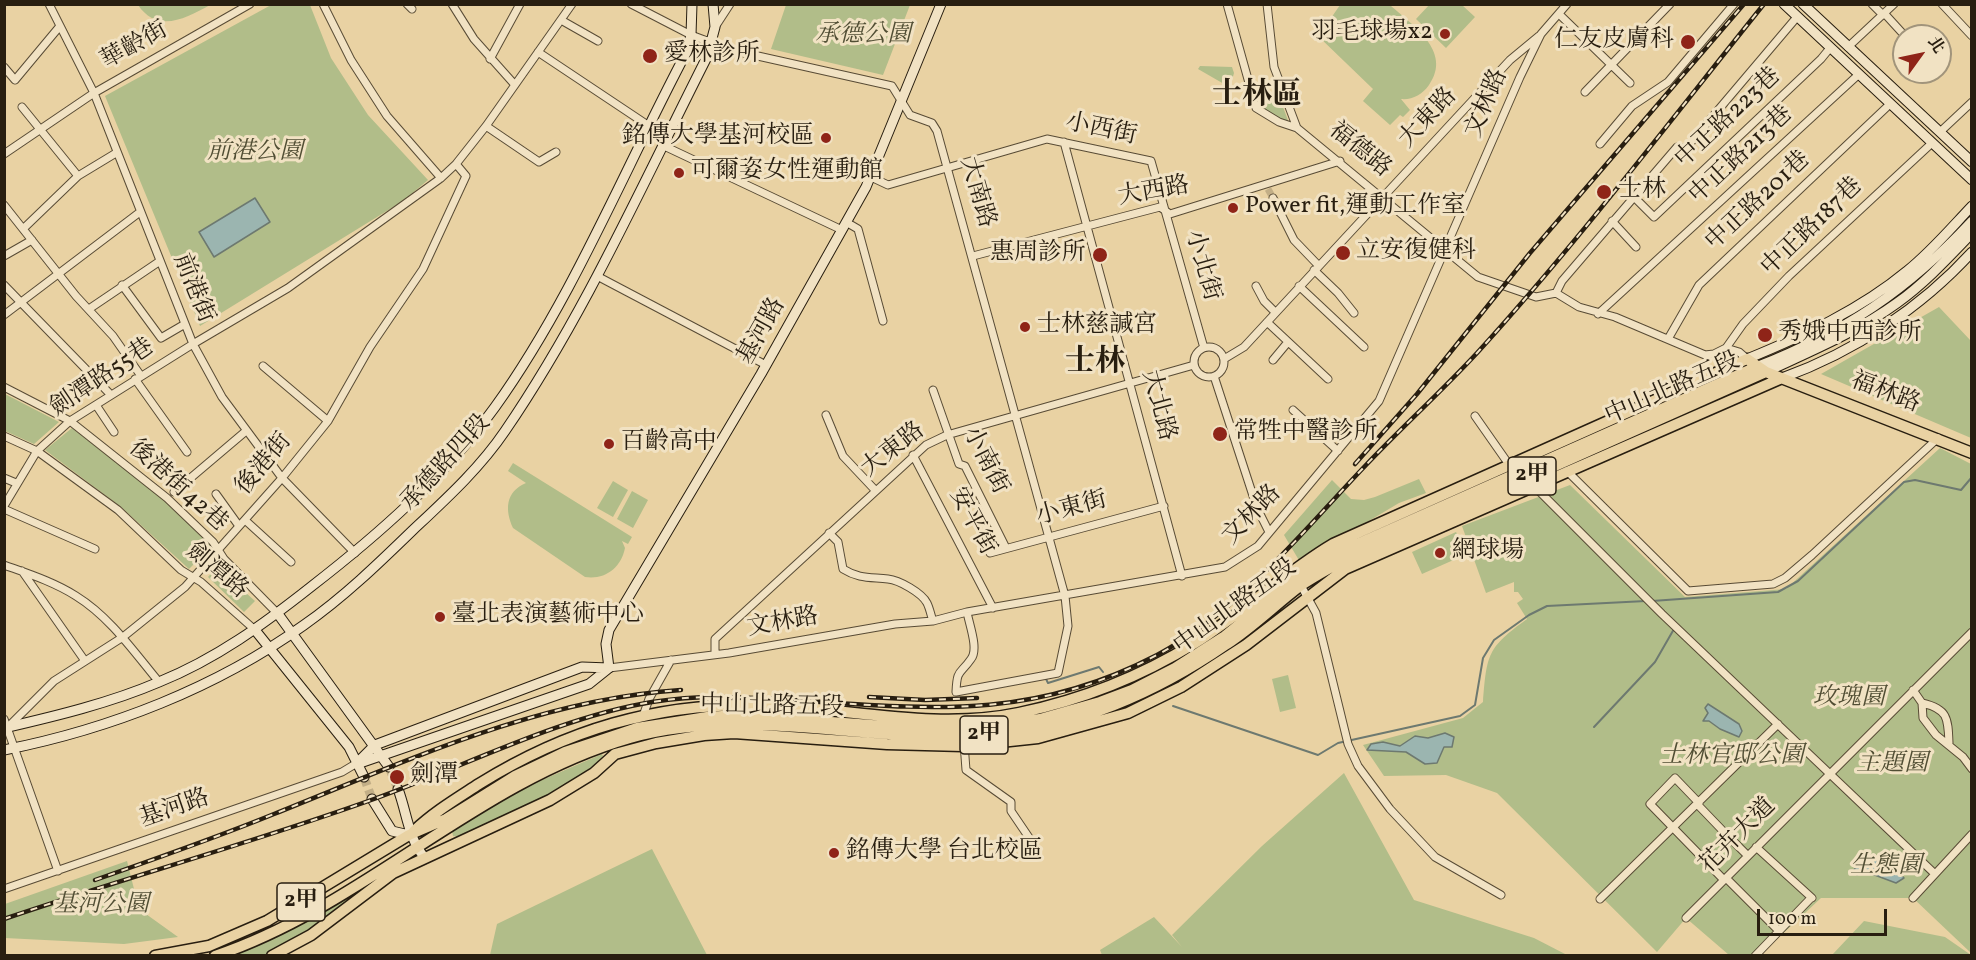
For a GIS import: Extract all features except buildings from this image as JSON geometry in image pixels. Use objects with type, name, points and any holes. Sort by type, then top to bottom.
[{"type":"main road","name":"承德路四段","points":[[6,725],[105,701],[159,682],[235,643],[278,614],[355,553],[448,465],[496,405],[558,302],[686,53],[692,35],[692,4]]},
{"type":"main road","name":"承德路四段","points":[[9,749],[121,718],[160,703],[219,676],[268,648],[292,633],[367,574],[459,487],[504,433],[597,276],[712,44],[715,27],[713,4]]},
{"type":"main road","name":"基河路","points":[[609,668],[606,644],[609,630],[766,365],[871,177],[941,4]]},
{"type":"main road","points":[[1784,4],[1971,180]]},
{"type":"main road","points":[[1803,4],[1971,162]]},
{"type":"main road","name":"中山北路五段","points":[[215,956],[288,925],[519,784],[566,762],[629,738],[693,726],[741,724],[1004,744],[1038,738],[1128,713],[1181,687],[1268,633],[1307,596],[1345,569],[1567,471],[1677,407],[1747,359],[1825,324],[1882,290],[1916,263],[1971,206]]},
{"type":"main road","name":"中山北路五段","points":[[1761,369],[1887,300],[1940,255],[1971,221]]},
{"type":"main road","name":"中山北路五段","points":[[1297,577],[1342,561],[1761,369],[1837,339],[1898,302],[1922,284],[1971,233]]},
{"type":"main road","name":"中山北路五段","points":[[155,956],[209,946],[267,921],[410,835],[446,819],[536,765],[637,728],[707,717],[737,716],[898,727],[981,727],[1040,719],[1175,668],[1225,636],[1333,544],[1510,465],[1677,407],[1782,378],[1876,332],[1931,293],[1971,252]]},
{"type":"main road","points":[[1747,359],[1761,369],[1782,378]]},
{"type":"main road","name":"福林路","points":[[1782,378],[1971,453]]},
{"type":"main road","name":"中山北路五段","points":[[272,956],[311,935],[374,886],[424,857],[550,800],[594,773],[615,754],[656,743],[704,735],[734,733],[886,744],[964,741],[1036,728],[1124,702],[1178,676],[1230,643],[1259,619],[1297,577],[1337,553],[1578,440]]},
{"type":"main road","points":[[278,614],[389,767]]},
{"type":"main road","points":[[1259,619],[1268,633]]},
{"type":"main road","name":"劍潭路","points":[[255,630],[349,747],[364,777]]},
{"type":"main road","name":"基河路","points":[[357,763],[375,745],[582,667],[609,668]]},
{"type":"main road","name":"基河路","points":[[357,763],[589,684],[609,668]]},
{"type":"main road","name":"中山北路五段","points":[[410,835],[430,815],[524,756],[571,736],[644,715],[703,707],[759,705],[952,718],[1016,714],[1118,689]]},
{"type":"main road","points":[[398,789],[409,820],[410,835],[424,857]]},
{"type":"main road","points":[[372,799],[392,831],[410,835]]},
{"type":"street","name":"前港街","points":[[49,4],[94,93],[193,344],[222,397],[282,478],[355,553]]},
{"type":"street","name":"華齡街","points":[[4,154],[94,93],[250,4]]},
{"type":"street","points":[[323,4],[351,60],[387,116],[441,178]]},
{"type":"street","points":[[452,4],[461,22],[490,59],[515,85]]},
{"type":"street","points":[[490,59],[520,4]]},
{"type":"street","points":[[193,344],[288,288],[441,178],[456,164],[486,126],[572,4]]},
{"type":"street","name":"大南路","points":[[631,4],[712,44],[892,86],[910,114],[932,123],[937,131],[1065,596],[1068,626],[1058,673],[956,692],[957,677],[961,668],[972,659],[974,650],[967,612]]},
{"type":"street","points":[[715,27],[730,4]]},
{"type":"street","name":"福德路","points":[[1227,4],[1256,108],[1279,122],[1297,128],[1340,161],[1478,277],[1536,297],[1556,293]]},
{"type":"street","points":[[1268,4],[1274,67],[1297,128]]},
{"type":"street","name":"文林路","points":[[609,668],[715,654],[895,624],[933,621],[967,612],[1182,576],[1236,562],[1258,546],[1379,401],[1520,77],[1541,34],[1567,4]]},
{"type":"street","points":[[1585,92],[1670,4]]},
{"type":"street","points":[[1599,144],[1632,106],[1668,82],[1734,4]]},
{"type":"street","points":[[1872,4],[1893,24]]},
{"type":"street","points":[[1848,47],[1894,4]]},
{"type":"street","points":[[1942,4],[1971,36]]},
{"type":"street","points":[[1559,14],[1630,83]]},
{"type":"street","points":[[1747,359],[1739,352],[1726,348],[1714,354],[1699,352],[1615,317],[1598,314],[1556,293],[1562,281],[1612,221],[1677,147],[1686,148],[1797,17]]},
{"type":"street","points":[[561,20],[598,41]]},
{"type":"street","points":[[4,67],[15,80],[60,26]]},
{"type":"street","name":"大東路","points":[[1224,359],[1244,347],[1510,60],[1541,34]]},
{"type":"street","name":"中正路223巷","points":[[1634,197],[1654,217],[1830,48]]},
{"type":"street","points":[[538,52],[649,126]]},
{"type":"street","name":"中正路213巷","points":[[1598,314],[1858,75]]},
{"type":"street","points":[[1940,132],[1971,102]]},
{"type":"street","name":"中正路201巷","points":[[1668,339],[1699,285],[1890,104]]},
{"type":"street","points":[[22,107],[36,126],[41,127],[78,176]]},
{"type":"street","points":[[486,126],[539,162],[556,152]]},
{"type":"street","name":"小西街","points":[[871,177],[888,185],[1047,139],[1150,161]]},
{"type":"street","name":"大北路","points":[[1064,142],[1182,576]]},
{"type":"street","name":"中正路187巷","points":[[1726,348],[1743,324],[1790,276],[1932,143]]},
{"type":"street","points":[[662,145],[844,226],[858,229],[884,321]]},
{"type":"street","points":[[23,229],[78,176],[116,153]]},
{"type":"street","name":"小北街","points":[[1150,161],[1204,348]]},
{"type":"street","name":"大西路","points":[[973,256],[1160,207],[1170,214],[1268,187],[1340,161]]},
{"type":"street","name":"後港街","points":[[6,725],[54,681],[123,637],[193,578],[282,478],[328,422],[369,346],[423,269],[466,176],[456,164]]},
{"type":"street","points":[[1273,198],[1294,240],[1354,313]]},
{"type":"street","points":[[4,205],[8,216],[23,229],[113,336],[187,452]]},
{"type":"street","points":[[4,315],[140,212]]},
{"type":"street","points":[[1612,221],[1636,248]]},
{"type":"street","points":[[4,256],[32,240]]},
{"type":"street","points":[[89,309],[160,261]]},
{"type":"street","points":[[597,276],[766,365]]},
{"type":"street","points":[[4,285],[111,395]]},
{"type":"street","points":[[122,285],[161,338],[185,324]]},
{"type":"street","points":[[1257,286],[1264,301],[1275,312]]},
{"type":"street","points":[[1299,286],[1364,347]]},
{"type":"street","points":[[1267,322],[1328,379]]},
{"type":"street","points":[[1273,360],[1288,342]]},
{"type":"street","name":"劍潭路55巷","points":[[4,507],[16,483],[37,451],[70,422],[193,344]]},
{"type":"street","points":[[1204,348],[1216,349],[1224,359],[1221,371],[1214,376],[1202,375],[1194,365],[1197,353],[1204,348]]},
{"type":"street","name":"大東路","points":[[715,654],[715,639],[913,455],[947,435],[1131,385],[1194,365]]},
{"type":"street","points":[[263,366],[328,422]]},
{"type":"street","points":[[1214,376],[1257,508],[1269,532]]},
{"type":"street","name":"後港街42巷","points":[[4,387],[70,422],[167,498],[213,542],[217,550],[278,614]]},
{"type":"street","name":"小南街","points":[[933,390],[959,464],[964,466],[1006,548]]},
{"type":"street","points":[[96,405],[114,432]]},
{"type":"street","points":[[1293,410],[1338,451]]},
{"type":"street","points":[[826,415],[843,456],[874,490]]},
{"type":"street","points":[[1475,416],[1510,465]]},
{"type":"street","points":[[174,492],[246,431]]},
{"type":"street","name":"劍潭路","points":[[4,436],[37,451],[118,510],[255,630]]},
{"type":"street","points":[[1567,471],[1688,591],[1773,584],[1812,555],[1938,438]]},
{"type":"street","name":"安平街","points":[[913,455],[993,608]]},
{"type":"street","points":[[4,478],[16,483]]},
{"type":"street","points":[[1534,486],[1662,614],[1935,874]]},
{"type":"street","points":[[216,494],[242,523],[291,562]]},
{"type":"street","name":"小東街","points":[[990,553],[1164,506]]},
{"type":"street","points":[[4,507],[95,549]]},
{"type":"street","points":[[829,533],[838,542],[843,555],[843,569],[855,576],[871,580],[890,579],[915,591],[926,601],[933,621]]},
{"type":"street","points":[[4,565],[49,581],[78,597],[123,637],[159,682]]},
{"type":"street","points":[[22,571],[85,661]]},
{"type":"street","points":[[1297,577],[1316,613],[1348,741],[1358,766],[1372,787],[1436,857],[1501,895]]},
{"type":"street","name":"花卉大道","points":[[1686,918],[1971,632]]},
{"type":"street","points":[[615,754],[637,728],[649,699],[670,660]]},
{"type":"street","points":[[1913,690],[1922,703],[1923,718],[1936,735],[1949,743],[1971,769]]},
{"type":"street","points":[[1922,703],[1938,707],[1948,720],[1949,743]]},
{"type":"street","points":[[1600,899],[1674,829],[1778,724]]},
{"type":"street","points":[[6,725],[9,749],[58,871]]},
{"type":"street","points":[[964,741],[966,770],[1011,802],[1011,811],[1032,842]]},
{"type":"street","name":"基河路","points":[[4,889],[342,772],[357,763]]},
{"type":"street","points":[[1748,856],[1675,778],[1650,804],[1779,931]]},
{"type":"street","points":[[1913,898],[1971,834]]},
{"type":"street","points":[[1755,956],[1811,899],[1756,847]]},
{"type":"green space","name":"承德公園","points":[[786,4],[910,5],[883,75],[771,49]]},
{"type":"green space","name":"羽毛球場x2","points":[[1430,4],[1462,5],[1475,17],[1446,48],[1416,19]]},
{"type":"green space","points":[[138,5],[210,5],[191,15],[172,21],[163,21],[146,14]]},
{"type":"green space","name":"前港公園","points":[[271,5],[310,5],[331,58],[368,115],[428,180],[403,201],[200,326],[105,96]]},
{"type":"green space","points":[[1340,5],[1390,5],[1418,30],[1433,50],[1436,61],[1435,73],[1429,85],[1416,96],[1401,99],[1410,110],[1403,117],[1400,115],[1390,125],[1363,101],[1373,89],[1318,36],[1325,29],[1330,32],[1329,21]]},
{"type":"green space","points":[[1200,66],[1232,67],[1234,73],[1232,80],[1224,84],[1198,69]]},
{"type":"green space","points":[[1277,91],[1289,123],[1264,111],[1258,101]]},
{"type":"green space","points":[[1939,307],[1971,341],[1971,438],[1821,374]]},
{"type":"green space","points":[[5,394],[59,422],[34,444],[5,431]]},
{"type":"green space","points":[[72,428],[165,500],[213,545],[189,569],[121,507],[45,450]]},
{"type":"green space","name":"士林官邸公園","points":[[1940,448],[1971,464],[1971,953],[1913,898],[1821,898],[1760,955],[1729,955],[1686,918],[1657,952],[1497,793],[1446,775],[1384,776],[1363,745],[1463,718],[1483,702],[1488,662],[1497,645],[1527,619],[1517,603],[1523,599],[1518,592],[1514,592],[1514,582],[1486,593],[1462,526],[1570,485],[1685,597],[1786,589]]},
{"type":"green space","points":[[513,463],[632,537],[628,544],[622,541],[625,548],[616,567],[599,577],[585,577],[513,528],[509,515],[509,502],[514,491],[526,483],[508,471]]},
{"type":"green space","points":[[1419,479],[1426,493],[1399,503],[1300,562],[1284,535],[1332,480],[1351,499],[1364,500]]},
{"type":"green space","points":[[613,481],[628,490],[613,517],[597,508]]},
{"type":"green space","points":[[632,491],[648,500],[633,528],[617,519]]},
{"type":"green space","name":"網球場","points":[[1456,532],[1467,554],[1422,574],[1412,552]]},
{"type":"green space","points":[[217,567],[255,601],[244,612],[208,577]]},
{"type":"green space","points":[[1288,675],[1296,708],[1280,712],[1272,679]]},
{"type":"green space","points":[[602,754],[603,756],[588,770],[554,794],[516,813],[458,837],[453,836],[452,831],[519,790]]},
{"type":"green space","points":[[1344,773],[1414,900],[1534,938],[1567,955],[1102,955],[1100,950],[1154,917],[1182,947],[1172,935],[1262,846]]},
{"type":"green space","points":[[652,849],[707,955],[490,955],[497,924]]},
{"type":"green space","name":"基河公園","points":[[127,861],[139,909],[178,937],[124,944],[5,938],[5,904]]},
{"type":"green space","points":[[364,887],[332,916],[287,945],[263,955],[230,956],[279,936]]},
{"type":"green space","points":[[1864,921],[1945,937],[1971,955],[1832,955]]},
{"type":"water","points":[[255,198],[270,222],[214,257],[199,232]]},
{"type":"water","points":[[1708,704],[1739,724],[1742,731],[1739,737],[1720,729],[1709,721],[1703,721],[1708,713],[1705,708]]},
{"type":"water","points":[[1445,733],[1454,737],[1452,747],[1444,747],[1437,763],[1425,764],[1406,752],[1367,750],[1371,744],[1383,742],[1400,746],[1415,736],[1428,738]]},
{"type":"water","points":[[1873,859],[1896,869],[1904,878],[1896,883],[1864,871],[1857,875],[1854,870],[1859,863]]},
{"type":"waterway","points":[[1652,601],[1778,592],[1798,581],[1904,482],[1915,480],[1961,490],[1972,477]]},
{"type":"waterway","points":[[1173,706],[1318,755],[1338,743],[1460,716],[1475,705],[1483,658],[1494,640],[1529,615],[1547,606],[1646,601]]},
{"type":"waterway","points":[[1594,727],[1655,662],[1674,629]]},
{"type":"waterway","points":[[1045,677],[1048,683],[1099,667],[1103,672]]},
{"type":"waterway","points":[[1835,783],[1930,874]]},
{"type":"tunnel","points":[[1268,189],[1273,198]]},
{"type":"tunnel","points":[[389,767],[398,789]]},
{"type":"tunnel","points":[[364,777],[372,799]]},
{"type":"railway","points":[[1355,464],[1417,394],[1530,253],[1744,4]]},
{"type":"railway","points":[[4,919],[328,815],[547,731],[617,709],[672,699],[711,697],[901,706],[986,705],[1028,700],[1070,690],[1113,675],[1157,655],[1216,616],[1269,569],[1380,451],[1450,382],[1587,225],[1764,4]]},
{"type":"railway","points":[[95,880],[230,831],[422,754],[524,719],[628,696],[681,690]]},
{"type":"railway","points":[[869,697],[925,700],[977,698]]},
{"type":"place","name":"羽毛球場x2","points":[[1445,34]]},
{"type":"place","name":"仁友皮膚科","points":[[1688,42]]},
{"type":"place","name":"愛林診所","points":[[650,56]]},
{"type":"place","name":"銘傳大學基河校區","points":[[826,138]]},
{"type":"place","name":"可爾姿女性運動館","points":[[679,173]]},
{"type":"place","name":"士林","points":[[1604,192]]},
{"type":"place","name":"Power fit,運動工作室","points":[[1233,208]]},
{"type":"place","name":"立安復健科","points":[[1343,253]]},
{"type":"place","name":"惠周診所","points":[[1100,255]]},
{"type":"place","name":"士林慈諴宮","points":[[1025,327]]},
{"type":"place","name":"秀娥中西診所","points":[[1765,335]]},
{"type":"place","name":"常牲中醫診所","points":[[1220,434]]},
{"type":"place","name":"百齡高中","points":[[609,444]]},
{"type":"place","name":"網球場","points":[[1440,553]]},
{"type":"place","name":"臺北表演藝術中心","points":[[440,617]]},
{"type":"place","name":"劍潭","points":[[397,777]]},
{"type":"place","name":"銘傳大學 台北校區","points":[[834,853]]},
{"type":"district","name":"士林區","points":[[1257,97]]},
{"type":"district","name":"士林","points":[[1095,364]]},
{"type":"park label","name":"玫瑰園","points":[[1849,700]]},
{"type":"park label","name":"主題園","points":[[1892,766]]},
{"type":"park label","name":"生態園","points":[[1886,868]]}]
